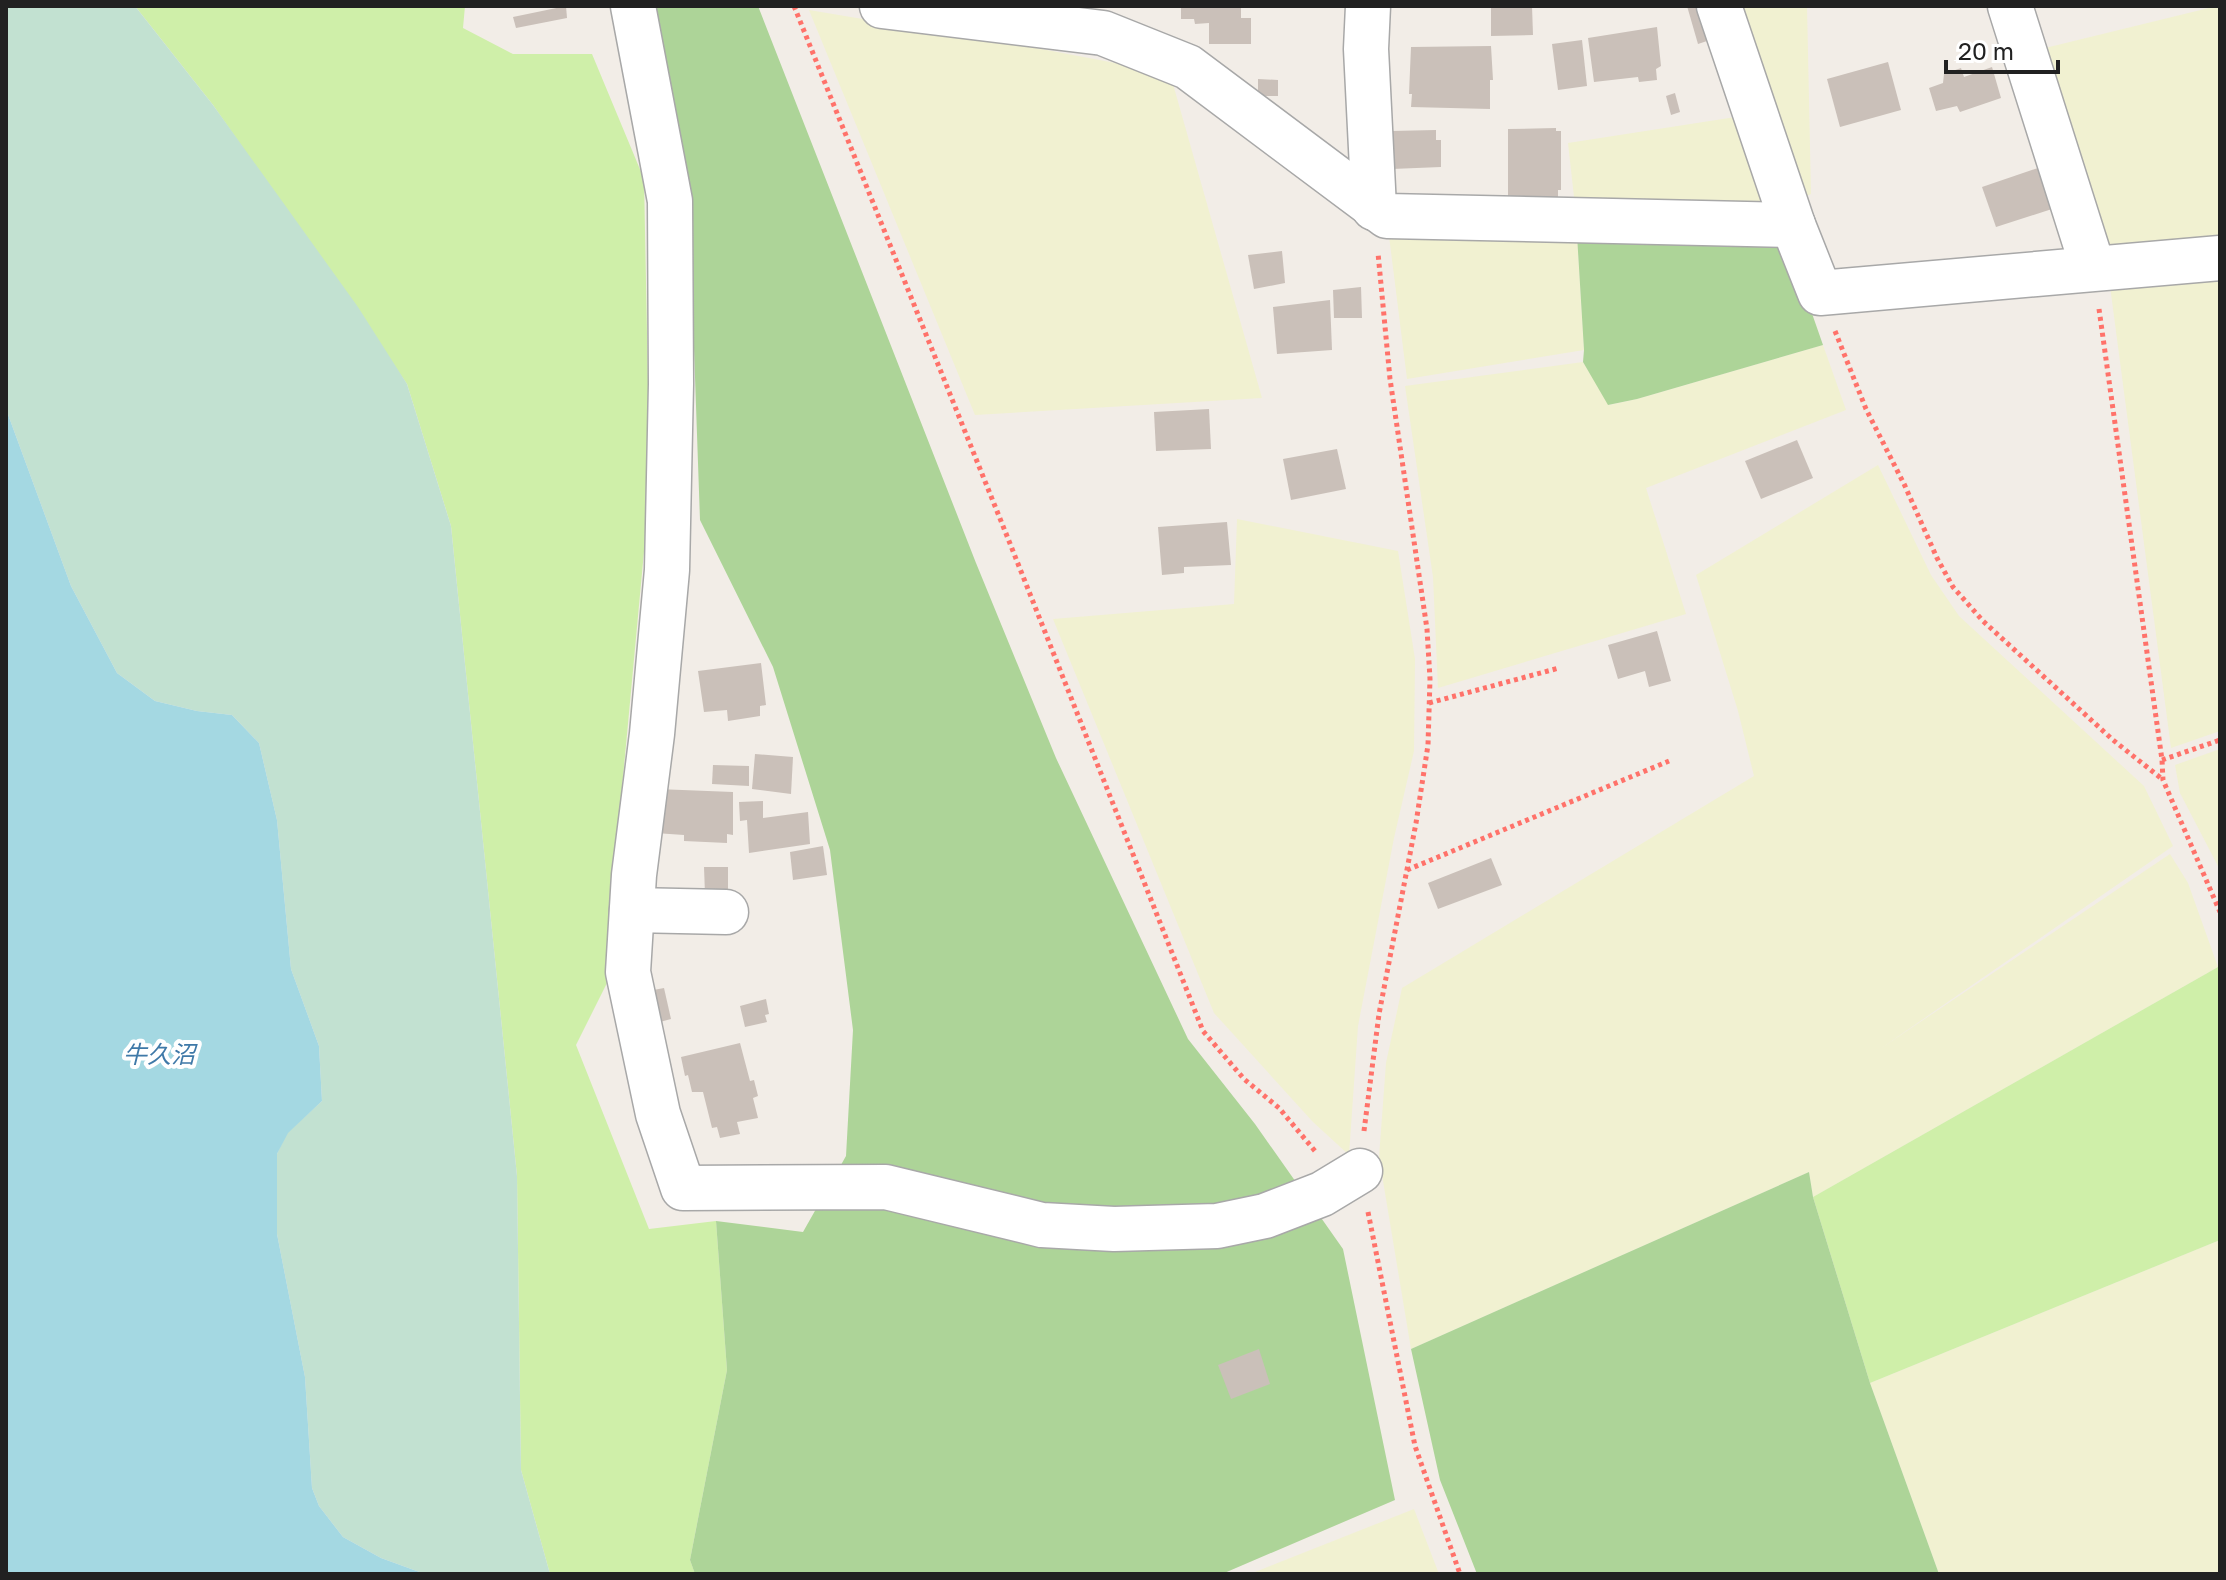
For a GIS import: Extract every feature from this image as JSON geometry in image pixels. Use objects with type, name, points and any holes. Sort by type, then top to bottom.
[{"type":"street","points":[[633,6],[670,201],[671,384],[667,570],[628,972],[658,1114],[683,1188],[886,1187],[1042,1225],[1114,1229],[1217,1226],[1265,1216],[1322,1194],[1360,1171]]},
{"type":"street","points":[[882,6],[1103,33],[1188,67],[1387,216],[1793,225]]},
{"type":"street","points":[[1368,6],[1366,49],[1374,208]]},
{"type":"street","points":[[1719,6],[1793,225],[1820,293],[2220,258]]},
{"type":"street","points":[[2010,6],[2093,268]]},
{"type":"street","points":[[632,910],[726,912]]},
{"type":"path","points":[[794,6],[1203,1031],[1244,1079],[1279,1108],[1318,1154],[1360,1171]]},
{"type":"path","points":[[1374,208],[1390,379],[1427,629],[1429,703],[1428,745],[1379,1014],[1360,1171],[1415,1446],[1460,1574]]},
{"type":"path","points":[[2093,268],[2163,780],[2220,912]]},
{"type":"path","points":[[1820,293],[1866,409],[1953,587],[1983,621],[2113,740],[2163,780]]},
{"type":"path","points":[[1429,703],[1559,668]]},
{"type":"path","points":[[2162,760],[2220,740]]},
{"type":"path","points":[[1406,870],[1669,761]]},
{"type":"green space","points":[[6,6],[135,6],[213,105],[358,307],[407,384],[451,526],[517,1176],[521,1470],[550,1574],[425,1574],[381,1558],[343,1537],[319,1506],[312,1488],[305,1377],[277,1234],[277,1154],[287,1133],[322,1101],[319,1046],[291,969],[277,820],[259,743],[232,715],[155,701],[117,673],[71,586],[6,409]]},
{"type":"green space","points":[[135,6],[465,6],[463,28],[513,54],[592,54],[644,179],[650,487],[613,885],[610,977],[576,1045],[649,1229],[716,1221],[727,1370],[690,1560],[695,1574],[550,1574],[521,1470],[517,1176],[451,526],[407,384],[213,105]]},
{"type":"green space","points":[[648,6],[758,6],[976,563],[1056,758],[1188,1039],[1255,1124],[1343,1249],[1395,1500],[1222,1574],[695,1574],[690,1560],[727,1370],[716,1221],[803,1232],[846,1156],[853,1030],[830,850],[773,667],[700,520],[693,320],[680,144]]},
{"type":"green space","points":[[1736,6],[1807,6],[1811,194],[1796,201]]},
{"type":"green space","points":[[2220,6],[2220,245],[2104,255],[2037,50]]},
{"type":"green space","points":[[809,10],[1147,69],[1173,84],[1262,398],[975,415]]},
{"type":"green space","points":[[1742,116],[1773,209],[1575,206],[1568,143]]},
{"type":"green space","points":[[1388,228],[1577,235],[1584,350],[1407,379]]},
{"type":"green space","points":[[1577,235],[1786,239],[1823,345],[1608,405],[1583,362]]},
{"type":"green space","points":[[2220,270],[2220,731],[2171,748],[2110,286]]},
{"type":"green space","points":[[1823,345],[1846,410],[1646,488],[1686,614],[1438,688],[1433,577],[1405,386],[1583,362],[1609,405]]},
{"type":"green space","points":[[1878,465],[1931,575],[1959,616],[2144,786],[2173,846],[1880,1049],[2170,854],[2188,883],[2218,967],[1813,1197],[1809,1172],[1411,1349],[1379,1157],[1386,1063],[1402,988],[1754,776],[1738,711],[1696,575]]},
{"type":"green space","points":[[1237,519],[1398,551],[1415,659],[1414,751],[1358,1026],[1349,1155],[1313,1122],[1214,1013],[1053,619],[1234,604]]},
{"type":"green space","points":[[2220,749],[2220,870],[2180,793],[2175,765]]},
{"type":"green space","points":[[2218,967],[2220,1240],[1870,1383],[1813,1197]]},
{"type":"green space","points":[[1809,1172],[1813,1197],[1870,1383],[1939,1574],[1477,1574],[1440,1480],[1411,1349]]},
{"type":"green space","points":[[2220,1240],[2220,1574],[1939,1574],[1870,1383]]},
{"type":"green space","points":[[1414,1509],[1439,1574],[1250,1574]]},
{"type":"water","name":"牛久沼","points":[[6,409],[71,586],[117,673],[155,701],[232,715],[259,743],[277,820],[291,969],[319,1046],[322,1101],[288,1133],[277,1154],[277,1234],[305,1377],[312,1488],[319,1506],[343,1537],[381,1558],[425,1574],[6,1574]]},
{"type":"building","points":[[566,6],[567,18],[516,28],[513,17]]},
{"type":"building","points":[[1181,6],[1241,6],[1241,18],[1251,18],[1251,44],[1209,44],[1209,23],[1195,24],[1194,19],[1181,19]]},
{"type":"building","points":[[1491,6],[1532,6],[1533,35],[1491,36]]},
{"type":"building","points":[[1687,6],[1706,6],[1716,38],[1698,44]]},
{"type":"building","points":[[1657,27],[1661,66],[1656,69],[1657,80],[1639,82],[1638,77],[1594,82],[1588,38]]},
{"type":"building","points":[[1582,40],[1587,86],[1558,90],[1552,44]]},
{"type":"building","points":[[1491,46],[1493,80],[1490,80],[1490,109],[1411,107],[1411,47]]},
{"type":"building","points":[[1888,62],[1901,110],[1840,127],[1827,79]]},
{"type":"building","points":[[1992,67],[2001,98],[1960,112],[1957,106],[1936,111],[1929,88],[1943,83],[1944,74],[1961,68],[1964,77]]},
{"type":"building","points":[[1258,79],[1278,80],[1278,96],[1258,96]]},
{"type":"building","points":[[1675,93],[1680,112],[1671,115],[1666,96]]},
{"type":"building","points":[[1556,128],[1556,131],[1561,131],[1558,206],[1508,207],[1508,129]]},
{"type":"building","points":[[1436,130],[1436,140],[1441,140],[1441,167],[1392,169],[1391,131]]},
{"type":"building","points":[[2038,168],[2052,209],[1996,227],[1982,187]]},
{"type":"building","points":[[1282,251],[1285,283],[1254,289],[1248,255]]},
{"type":"building","points":[[1361,287],[1362,318],[1334,318],[1333,290]]},
{"type":"building","points":[[1330,300],[1332,350],[1277,354],[1273,307]]},
{"type":"building","points":[[1209,409],[1211,449],[1156,451],[1154,412]]},
{"type":"building","points":[[1797,440],[1813,478],[1761,499],[1745,461]]},
{"type":"building","points":[[1337,449],[1346,489],[1291,500],[1283,459]]},
{"type":"building","points":[[1227,522],[1231,565],[1184,567],[1184,573],[1162,575],[1158,527]]},
{"type":"building","points":[[1657,631],[1671,681],[1649,687],[1645,671],[1618,679],[1608,645]]},
{"type":"building","points":[[761,663],[766,705],[760,706],[760,716],[728,721],[727,710],[704,712],[698,671]]},
{"type":"building","points":[[755,754],[793,757],[791,794],[752,789]]},
{"type":"building","points":[[713,765],[749,766],[749,786],[712,784]]},
{"type":"building","points":[[657,789],[733,792],[733,835],[727,834],[727,843],[684,841],[684,835],[655,833]]},
{"type":"building","points":[[763,801],[763,818],[808,812],[810,844],[749,853],[747,820],[740,821],[739,802]]},
{"type":"building","points":[[823,846],[827,875],[793,880],[790,852]]},
{"type":"building","points":[[1491,858],[1502,885],[1438,909],[1428,883]]},
{"type":"building","points":[[704,867],[728,867],[728,894],[705,894]]},
{"type":"building","points":[[664,988],[671,1019],[656,1023],[648,991]]},
{"type":"building","points":[[766,999],[767,1022],[745,1027],[740,1006]]},
{"type":"building","points":[[740,1043],[750,1081],[754,1080],[758,1096],[753,1098],[758,1118],[737,1122],[740,1134],[720,1138],[717,1127],[712,1128],[703,1092],[692,1092],[681,1057]]},
{"type":"building","points":[[1259,1349],[1270,1384],[1231,1399],[1218,1365]]}]
